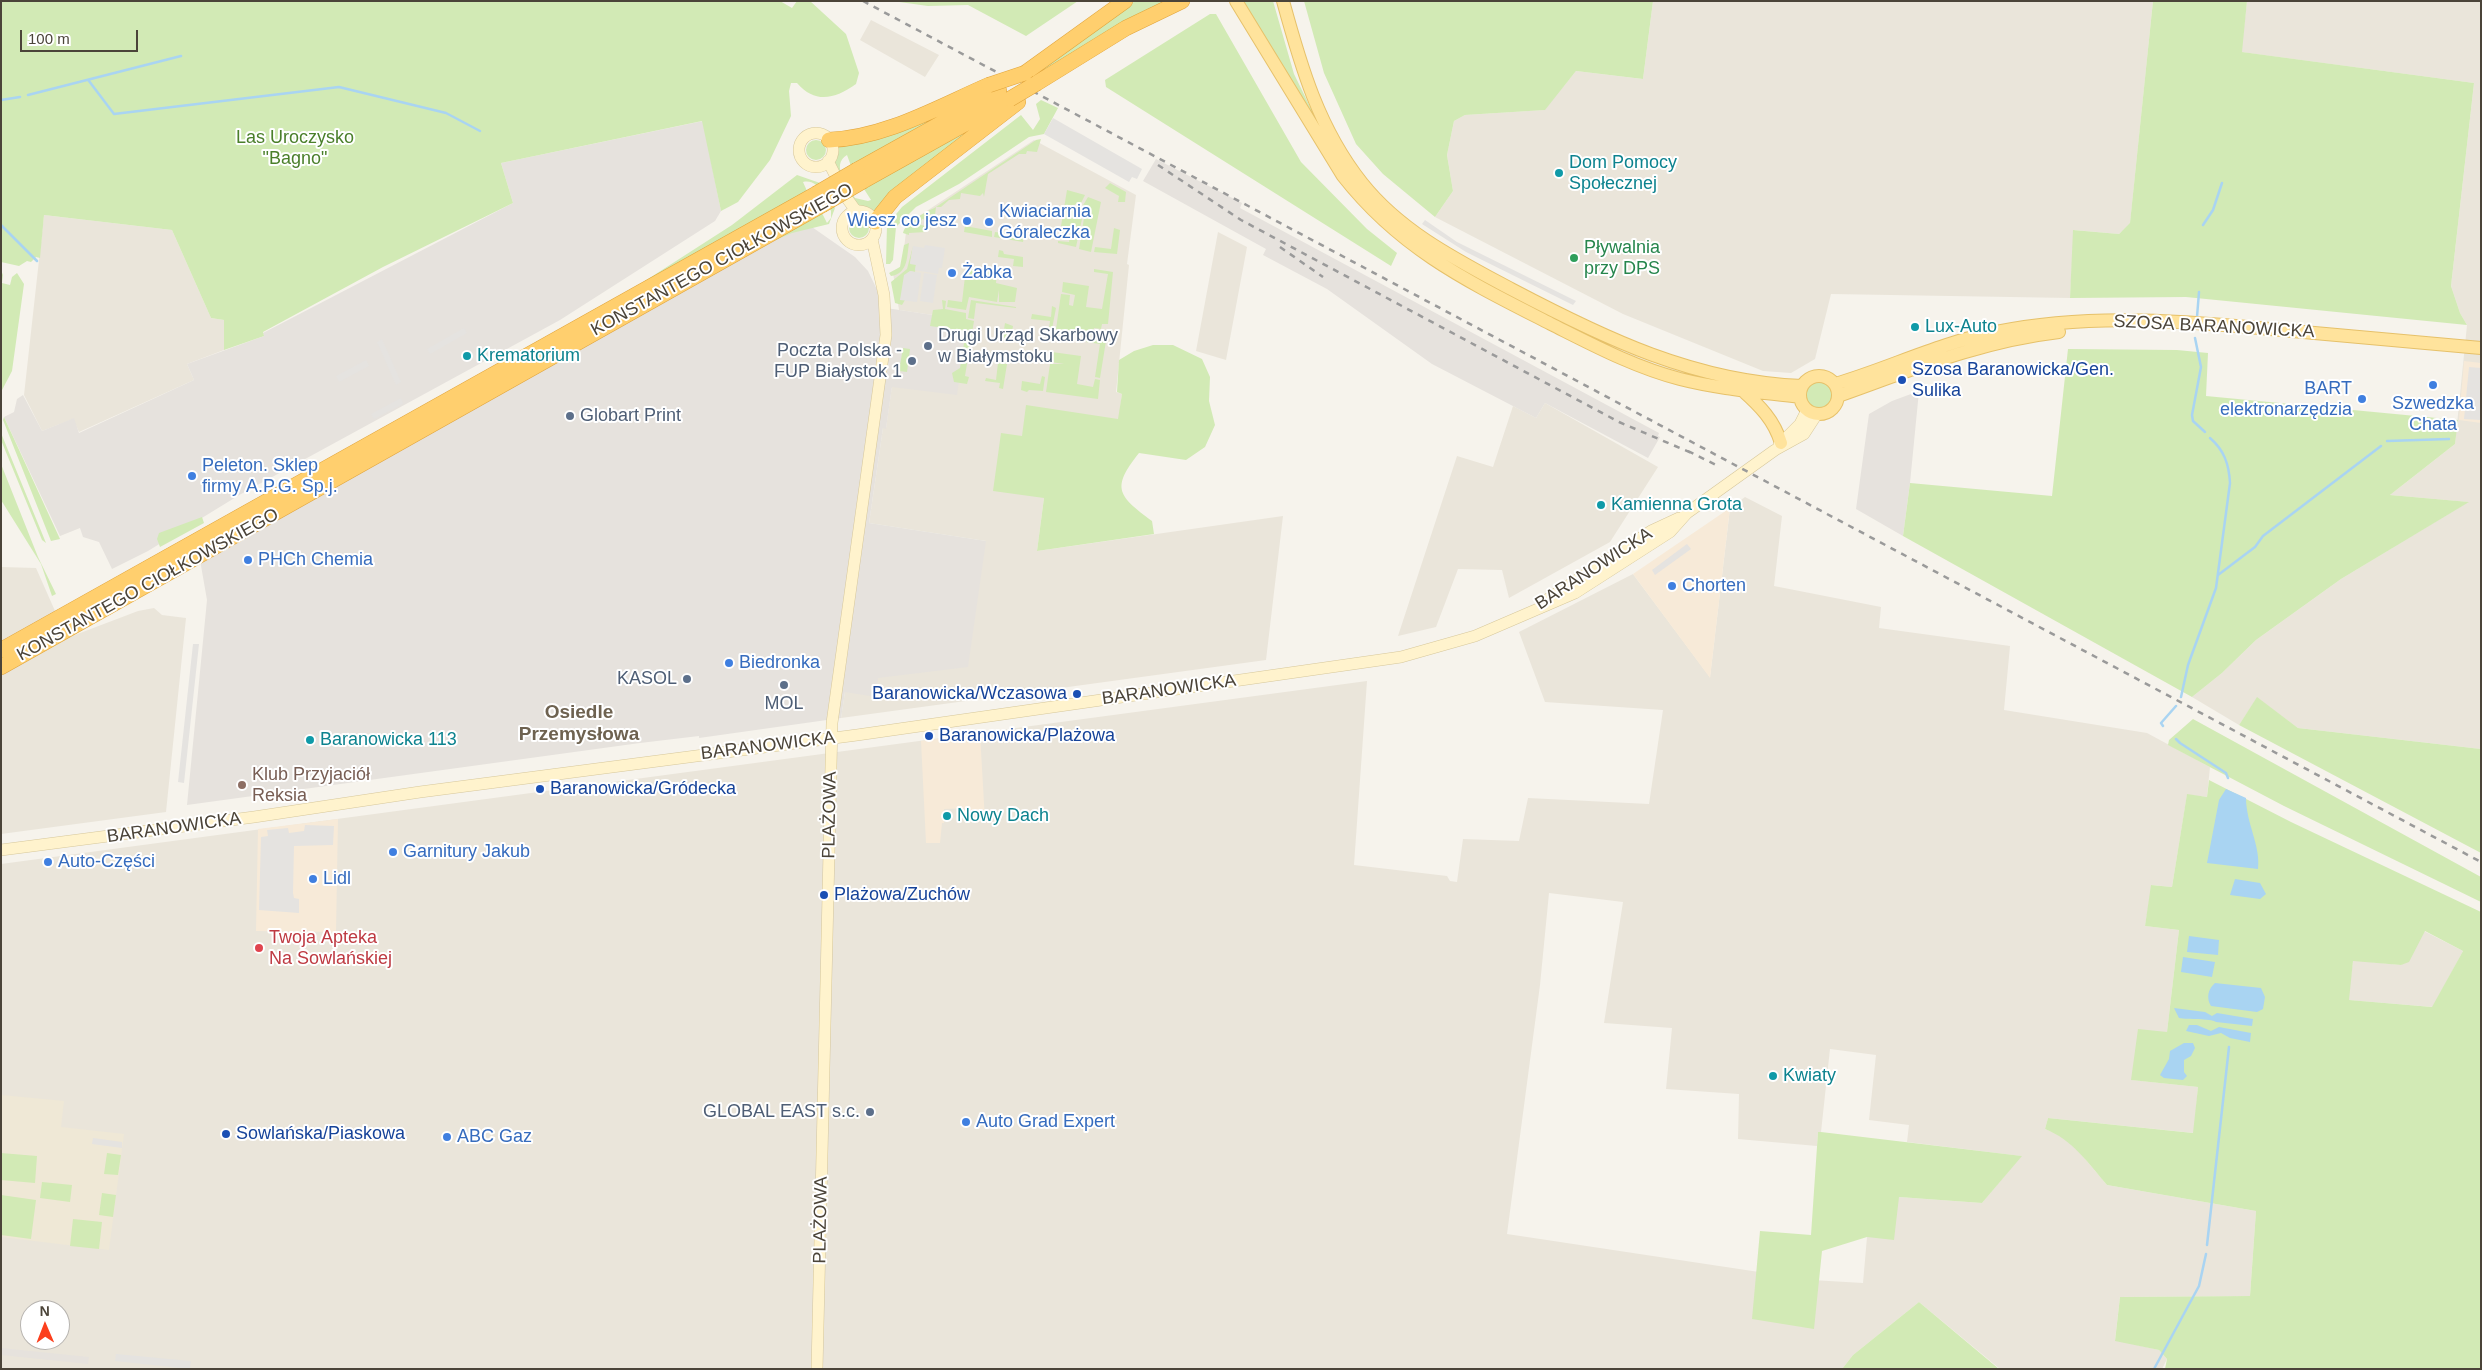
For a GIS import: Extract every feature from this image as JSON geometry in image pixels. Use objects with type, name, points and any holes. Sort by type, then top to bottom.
[{"type":"highway","name":"KONSTANTEGO CIOŁKOWSKIEGO","points":[[1033,76],[1125,1]]},
{"type":"highway","name":"KONSTANTEGO CIOŁKOWSKIEGO","points":[[1,650],[77,615],[819,199],[1033,76],[1182,1]]},
{"type":"highway","points":[[875,222],[895,197],[1004,94],[1033,76]]},
{"type":"highway","points":[[829,140],[850,139],[1004,94]]},
{"type":"highway","name":"KONSTANTEGO CIOŁKOWSKIEGO","points":[[1,667],[77,615]]},
{"type":"main road","points":[[1236,1],[1342,176],[1364,202],[1412,246],[1442,266],[1490,292],[1608,353],[1640,366],[1680,379],[1742,390],[1801,392]]},
{"type":"main road","points":[[1282,1],[1310,93],[1338,150],[1376,199],[1428,242],[1609,339],[1662,360],[1727,377],[1801,392],[1812,412],[1830,411],[1837,402],[1837,390],[1830,378],[1818,376],[1806,380],[1801,392]]},
{"type":"main road","name":"SZOSA BARANOWICKA","points":[[1837,390],[1893,362],[1957,341],[2036,326],[2129,319],[2418,346],[2481,348]]},
{"type":"main road","name":"SZOSA BARANOWICKA","points":[[1837,390],[1972,348],[2038,334],[2104,328],[2216,328]]},
{"type":"main road","name":"SZOSA BARANOWICKA","points":[[2295,335],[2352,340],[2371,338],[2462,354],[2481,354]]},
{"type":"main road","points":[[1893,362],[1901,363],[1965,343],[1972,348]]},
{"type":"main road","points":[[1742,390],[1763,409],[1775,428],[1778,447]]},
{"type":"street","points":[[820,134],[829,140],[832,150],[824,164],[813,167],[804,163],[799,155],[799,147],[809,135],[820,134]]},
{"type":"street","points":[[824,164],[852,214]]},
{"type":"street","points":[[852,214],[868,214],[875,222],[875,234],[872,239],[862,245],[851,242],[844,234],[842,226],[852,214]]},
{"type":"street","name":"PLAŻOWA","points":[[817,1369],[831,739],[835,693],[886,335],[884,295],[877,266],[878,259],[872,239]]},
{"type":"street","name":"PLAŻOWA","points":[[862,245],[877,266]]},
{"type":"street","points":[[1778,447],[1812,412]]},
{"type":"street","name":"BARANOWICKA","points":[[1,850],[254,818],[492,782],[831,739],[1401,657],[1475,636],[1528,612],[1651,531],[1687,513],[1778,447]]},
{"type":"shaded area","points":[[1653,1],[2153,1],[2130,224],[2119,234],[2074,230],[2070,298],[1831,294],[1815,359],[1791,373],[1763,371],[1623,314],[1435,217],[1453,191],[1447,155],[1454,121],[1465,115],[1544,110],[1576,71],[1643,79]]},
{"type":"shaded area","points":[[2247,1],[2481,1],[2481,749],[2298,728],[2257,698],[2239,725],[2192,697],[2222,673],[2256,640],[2341,579],[2468,502],[2390,495],[2455,444],[2467,325],[2460,313],[2451,286],[2474,83],[2241,52]]},
{"type":"shaded area","points":[[871,20],[939,55],[925,77],[860,40]]},
{"type":"shaded area","points":[[1053,118],[1142,169],[1137,179],[1132,177],[1129,182],[1044,134]]},
{"type":"shaded area","points":[[703,121],[721,211],[715,221],[560,320],[241,494],[148,551],[112,569],[99,542],[83,537],[80,528],[60,536],[4,417],[14,412],[17,399],[23,395],[42,431],[74,418],[79,433],[194,380],[187,364],[264,336],[263,333],[513,203],[501,163]]},
{"type":"shaded area","points":[[1034,140],[1136,195],[1127,264],[1129,265],[1116,392],[1122,394],[1119,419],[1022,437],[1001,434],[1044,498],[1037,551],[1283,516],[1266,660],[841,718],[845,692],[878,678],[986,541],[869,523],[883,428],[886,428],[892,386],[933,315],[899,310],[893,273],[902,265],[907,224]]},
{"type":"shaded area","points":[[1156,159],[1242,203],[1240,208],[1659,433],[1658,436],[1660,437],[1648,458],[1545,403],[1536,418],[1432,364],[1327,289],[1263,255],[1266,249],[1143,181]]},
{"type":"shaded area","points":[[44,215],[172,230],[211,318],[224,320],[224,350],[187,364],[194,380],[79,432],[73,419],[42,431],[24,395]]},
{"type":"shaded area","points":[[799,218],[855,257],[868,271],[886,308],[933,315],[966,331],[957,395],[892,387],[886,429],[883,428],[869,523],[986,541],[968,667],[878,678],[876,697],[845,692],[841,718],[699,738],[699,736],[640,743],[187,805],[207,600],[200,560]]},
{"type":"shaded area","points":[[1425,220],[1457,242],[1576,301],[1573,305],[1466,252],[1422,224]]},
{"type":"shaded area","points":[[1218,232],[1247,247],[1226,360],[1196,351]]},
{"type":"shaded area","points":[[925,245],[945,248],[942,268],[939,268],[938,274],[915,270],[916,265],[910,264],[913,246],[924,248]]},
{"type":"shaded area","points":[[910,271],[921,273],[917,302],[900,300],[904,275]]},
{"type":"shaded area","points":[[924,273],[937,275],[933,303],[920,301]]},
{"type":"shaded area","points":[[464,328],[467,333],[430,354],[427,349]]},
{"type":"shaded area","points":[[382,339],[401,382],[396,385],[377,342]]},
{"type":"shaded area","points":[[366,360],[369,366],[339,382],[336,376]]},
{"type":"shaded area","points":[[2464,361],[2481,363],[2481,423],[2459,420]]},
{"type":"shaded area","points":[[2469,367],[2481,368],[2481,420],[2464,419]]},
{"type":"shaded area","points":[[1919,391],[1903,536],[1856,509],[1869,414],[1892,401]]},
{"type":"shaded area","points":[[401,398],[403,404],[374,419],[371,414]]},
{"type":"shaded area","points":[[1545,403],[1658,467],[1610,542],[1509,598],[1502,570],[1458,569],[1436,627],[1398,636],[1457,456],[1493,467],[1513,406],[1536,418]]},
{"type":"shaded area","points":[[1745,497],[1782,516],[1774,586],[1881,607],[1879,628],[2010,646],[2004,710],[2147,733],[2210,767],[2207,797],[2187,795],[2172,887],[2152,885],[2145,926],[2179,930],[2167,1032],[2132,1080],[2198,1087],[2194,1133],[2048,1118],[2045,1129],[2061,1135],[2075,1147],[2107,1185],[2256,1211],[2250,1296],[2120,1297],[2115,1340],[2159,1350],[2167,1359],[2162,1369],[2000,1369],[1919,1302],[1853,1355],[1842,1369],[1,1369],[1,864],[1367,681],[1354,865],[1447,876],[1450,881],[1457,882],[1463,839],[1519,841],[1528,798],[1649,804],[1663,710],[1545,702],[1519,632],[1633,574],[1710,677],[1730,508]],"holes":[[[1549,893],[1623,902],[1604,1023],[1672,1028],[1666,1089],[1739,1094],[1738,1139],[1817,1146],[1818,1132],[1821,1132],[1830,1049],[1876,1055],[1869,1120],[1909,1125],[1907,1142],[2021,1156],[1982,1203],[1899,1197],[1867,1237],[1863,1283],[1812,1280],[1507,1234],[1540,985]]]},
{"type":"shaded area","points":[[1730,508],[1710,678],[1633,574]]},
{"type":"shaded area","points":[[1687,544],[1691,549],[1655,575],[1652,570]]},
{"type":"shaded area","points":[[1,567],[36,568],[67,638],[138,611],[154,608],[162,615],[186,618],[166,812],[1,834]]},
{"type":"shaded area","points":[[193,644],[199,644],[184,783],[178,782]]},
{"type":"shaded area","points":[[980,733],[985,821],[971,821],[970,808],[944,809],[944,823],[942,823],[940,843],[926,843],[921,741]]},
{"type":"shaded area","points":[[338,819],[336,932],[256,931],[258,829]]},
{"type":"shaded area","points":[[305,825],[334,826],[333,845],[294,846],[293,893],[294,898],[299,899],[299,913],[259,910],[261,837],[268,836],[267,830],[288,828],[289,833],[304,831]]},
{"type":"shaded area","points":[[2424,931],[2463,951],[2433,1007],[2348,1000],[2353,960],[2401,965]]},
{"type":"shaded area","points":[[1,1095],[64,1101],[61,1127],[124,1134],[109,1250],[1,1237]]},
{"type":"shaded area","points":[[93,1138],[122,1142],[122,1148],[92,1144]]},
{"type":"shaded area","points":[[1,1348],[89,1357],[88,1364],[1,1355]]},
{"type":"shaded area","points":[[116,1354],[191,1361],[190,1369],[115,1361]]},
{"type":"green space","name":"Las Uroczysko \"Bagno\"","points":[[1,1],[780,1],[792,8],[797,1],[810,1],[846,34],[859,73],[856,84],[834,96],[819,97],[804,90],[797,83],[791,83],[789,91],[791,116],[770,160],[738,202],[721,211],[702,121],[501,163],[513,203],[383,267],[263,332],[264,336],[224,350],[224,320],[211,318],[172,230],[44,215],[40,258],[36,257],[31,262],[27,261],[19,266],[1,262]]},
{"type":"green space","points":[[892,1],[1078,1],[1026,36],[968,5],[928,6]]},
{"type":"green space","points":[[1135,1],[1165,1],[1100,35],[1038,75],[1036,72]]},
{"type":"green space","points":[[1241,1],[1273,1],[1294,74],[1325,137]]},
{"type":"green space","points":[[1304,1],[1653,1],[1643,79],[1576,71],[1545,110],[1465,115],[1454,121],[1447,155],[1453,191],[1435,217],[1383,174],[1356,144],[1324,73]]},
{"type":"green space","points":[[2153,1],[2247,1],[2242,52],[2474,83],[2451,286],[2460,313],[2467,325],[2186,297],[2070,298],[2073,230],[2119,234],[2130,223]]},
{"type":"green space","points":[[1210,14],[1216,14],[1301,162],[1367,229],[1397,253],[1391,266],[1106,87],[1105,80]]},
{"type":"green space","points":[[990,90],[851,166],[847,155],[842,159],[840,170],[845,182],[855,198],[868,201],[871,200],[864,189],[869,184],[1011,104],[875,215],[856,204],[834,165],[836,146]]},
{"type":"green space","points":[[1041,100],[1058,108],[1044,134],[1029,137],[959,184],[916,207],[896,227],[893,260],[890,264],[886,264],[887,225],[902,207],[1021,115],[1033,130],[1040,119],[1036,104]]},
{"type":"green space","points":[[1041,139],[1037,152],[1027,151],[1026,154],[1019,154],[988,174],[984,197],[983,193],[980,196],[961,193],[960,199],[949,200],[941,207],[936,207],[1036,140]]},
{"type":"green space","points":[[816,140],[823,143],[826,150],[823,157],[816,160],[809,157],[806,150],[809,143]]},
{"type":"green space","points":[[797,175],[820,183],[835,208],[829,224],[792,233],[771,242],[822,213],[827,223],[831,218],[831,211],[821,190],[813,183],[803,182],[807,191],[620,297],[732,225]]},
{"type":"green space","points":[[1110,183],[1126,192],[1125,202],[1118,202],[1119,196],[1105,188]]},
{"type":"green space","points":[[1067,190],[1085,195],[1080,205],[1075,204],[1073,217],[1082,219],[1076,247],[1058,243],[1058,241],[1069,242],[1071,227],[1061,226]]},
{"type":"green space","points":[[1088,197],[1101,202],[1091,252],[1079,249],[1084,218],[1075,216],[1076,206],[1082,207]]},
{"type":"green space","points":[[936,207],[935,215],[928,214],[927,220],[922,219],[921,225],[926,226],[926,232],[909,233],[909,235],[903,233],[912,221]]},
{"type":"green space","points":[[859,218],[866,221],[869,228],[866,235],[859,238],[852,235],[849,228],[852,221]]},
{"type":"green space","points":[[965,226],[992,231],[992,237],[964,232]]},
{"type":"green space","points":[[1114,228],[1120,230],[1117,254],[1094,252],[1095,247],[1111,249]]},
{"type":"green space","points":[[995,232],[1024,236],[1023,242],[994,237]]},
{"type":"green space","points":[[909,243],[904,268],[897,275],[891,276],[889,273],[900,267],[904,245]]},
{"type":"green space","points":[[913,246],[910,263],[916,264],[915,272],[910,271],[900,300],[905,300],[902,305],[895,303],[891,282],[907,269]]},
{"type":"green space","points":[[999,250],[1003,251],[1004,254],[1023,257],[1023,267],[1013,266],[1014,259],[998,257]]},
{"type":"green space","points":[[966,268],[997,273],[996,283],[1017,288],[1015,302],[999,302],[999,290],[997,302],[969,297],[966,310],[947,307],[948,300],[962,302]]},
{"type":"green space","points":[[1094,269],[1113,272],[1108,324],[1102,324],[1101,329],[1094,328],[1093,335],[1056,329],[1061,294],[1070,295],[1069,305],[1073,306],[1075,295],[1062,292],[1063,282],[1089,286],[1086,307],[1102,309],[1108,274],[1094,272]]},
{"type":"green space","points":[[1,270],[3,275],[2,283],[10,285],[12,277],[17,273],[24,284],[12,371],[1,392]]},
{"type":"green space","points":[[942,300],[946,301],[945,309],[966,313],[966,319],[974,321],[965,376],[969,377],[967,384],[954,382],[952,373],[960,368],[966,331],[930,326],[933,310],[943,309]]},
{"type":"green space","points":[[971,300],[1016,308],[976,303],[974,319],[968,318]]},
{"type":"green space","points":[[1052,306],[1056,308],[1052,329],[1049,329],[1050,321],[1031,319],[1032,314],[1051,317]]},
{"type":"green space","points":[[1005,323],[1013,326],[1010,343],[1002,341]]},
{"type":"green space","points":[[1088,337],[1106,341],[1100,378],[1095,377],[1100,344],[1086,342]]},
{"type":"green space","points":[[1153,345],[1173,345],[1202,359],[1210,377],[1209,401],[1215,425],[1205,447],[1186,460],[1139,453],[1124,475],[1122,491],[1132,505],[1152,521],[1154,534],[1037,551],[1044,498],[993,491],[1001,433],[1022,436],[1026,405],[1118,419],[1122,394],[1117,392],[1119,360],[1134,351]]},
{"type":"green space","points":[[903,348],[910,349],[907,372],[899,371]]},
{"type":"green space","points":[[2068,349],[2177,350],[2208,353],[2206,396],[2458,420],[2455,444],[2390,495],[2469,502],[2341,579],[2256,640],[2222,673],[2192,697],[1903,536],[1910,483],[2052,496]]},
{"type":"green space","points":[[1052,352],[1081,356],[1077,384],[1093,387],[1095,379],[1100,380],[1098,399],[1046,392],[1050,364],[1064,364],[1051,362]]},
{"type":"green space","points":[[998,363],[1007,364],[1003,389],[999,388],[1000,383],[985,381],[986,378],[996,380]]},
{"type":"green space","points":[[1042,376],[1045,377],[1043,391],[1029,390],[1027,392],[1021,390],[1022,381],[1040,384]]},
{"type":"green space","points":[[1819,382],[1828,386],[1832,395],[1828,404],[1819,408],[1810,404],[1806,395],[1810,386]]},
{"type":"green space","points":[[4,417],[60,539],[51,541],[3,420]]},
{"type":"green space","points":[[1,433],[46,543],[42,540],[1,440]]},
{"type":"green space","points":[[1,464],[38,557],[56,594],[52,596],[41,564],[1,500]]},
{"type":"green space","points":[[202,517],[204,523],[160,547],[157,539],[159,533]]},
{"type":"green space","points":[[2257,697],[2298,728],[2481,749],[2481,853],[2239,725]]},
{"type":"green space","points":[[2193,719],[2481,877],[2481,902],[2284,806],[2168,745],[2169,740]]},
{"type":"green space","points":[[2209,780],[2291,822],[2481,912],[2481,1369],[2165,1369],[2167,1359],[2159,1350],[2115,1341],[2120,1297],[2250,1296],[2256,1211],[2107,1185],[2072,1146],[2064,1139],[2045,1129],[2048,1118],[2193,1133],[2198,1087],[2131,1080],[2138,1029],[2167,1032],[2179,930],[2145,926],[2151,885],[2172,887],[2187,794],[2207,797]],"holes":[[[2425,931],[2463,951],[2432,1007],[2349,1000],[2353,961],[2401,965],[2409,962]]]},
{"type":"green space","points":[[1818,1132],[2022,1156],[1982,1203],[1899,1197],[1894,1240],[1867,1237],[1822,1251],[1814,1329],[1752,1319],[1760,1231],[1811,1235]]},
{"type":"green space","points":[[1,1153],[37,1156],[35,1183],[1,1180]]},
{"type":"green space","points":[[107,1153],[121,1155],[118,1175],[104,1174]]},
{"type":"green space","points":[[42,1182],[72,1185],[70,1202],[40,1198]]},
{"type":"green space","points":[[102,1193],[116,1195],[113,1217],[99,1215]]},
{"type":"green space","points":[[1,1195],[36,1200],[31,1239],[1,1235]]},
{"type":"green space","points":[[73,1219],[102,1222],[99,1249],[70,1246]]},
{"type":"green space","points":[[1919,1302],[1999,1369],[1842,1369],[1853,1355]]},
{"type":"water","points":[[2226,789],[2246,798],[2248,816],[2257,852],[2258,869],[2207,863],[2219,800]]},
{"type":"water","points":[[2235,879],[2260,883],[2266,894],[2260,899],[2230,895]]},
{"type":"water","points":[[2189,936],[2219,940],[2218,955],[2187,952]]},
{"type":"water","points":[[2183,957],[2215,962],[2212,977],[2181,972]]},
{"type":"water","points":[[2215,983],[2261,988],[2265,997],[2263,1009],[2257,1012],[2211,1006],[2208,994]]},
{"type":"water","points":[[2174,1008],[2205,1012],[2212,1016],[2217,1013],[2253,1019],[2252,1026],[2179,1018]]},
{"type":"water","points":[[2189,1025],[2197,1025],[2211,1031],[2219,1027],[2251,1033],[2250,1042],[2230,1038],[2221,1033],[2209,1036],[2186,1031]]},
{"type":"water","points":[[2184,1043],[2193,1043],[2195,1048],[2191,1056],[2184,1060],[2184,1072],[2187,1076],[2183,1080],[2164,1078],[2160,1075],[2169,1059],[2170,1051]]},
{"type":"waterway","points":[[28,95],[181,56]]},
{"type":"waterway","points":[[89,81],[114,114],[339,87],[446,113],[480,131]]},
{"type":"waterway","points":[[1,100],[20,97]]},
{"type":"waterway","points":[[2203,225],[2213,210],[2222,183]]},
{"type":"waterway","points":[[1,225],[37,261]]},
{"type":"waterway","points":[[2197,317],[2199,292]]},
{"type":"waterway","points":[[2195,338],[2201,367],[2192,415],[2193,421],[2205,432]]},
{"type":"waterway","points":[[2181,697],[2188,665],[2216,588],[2230,483],[2225,458],[2219,447],[2210,438]]},
{"type":"waterway","points":[[2387,441],[2449,439]]},
{"type":"waterway","points":[[2218,575],[2255,547],[2263,536],[2381,446]]},
{"type":"waterway","points":[[2163,726],[2161,723],[2176,706]]},
{"type":"waterway","points":[[2176,739],[2226,773],[2228,778]]},
{"type":"waterway","points":[[2207,1245],[2229,1047]]},
{"type":"waterway","points":[[2154,1369],[2199,1286],[2206,1254]]},
{"type":"railway","points":[[863,1],[2481,862]]},
{"type":"railway","points":[[1158,165],[1241,220],[1619,422],[1694,454]]},
{"type":"railway","points":[[1280,247],[1323,277]]},
{"type":"railway","points":[[1688,451],[1718,466]]},
{"type":"place","name":"Dom Pomocy Społecznej","points":[[1559,173]]},
{"type":"place","name":"Wiesz co jesz","points":[[967,221]]},
{"type":"place","name":"Kwiaciarnia Góraleczka","points":[[989,222]]},
{"type":"place","name":"Pływalnia przy DPS","points":[[1574,258]]},
{"type":"place","name":"Żabka","points":[[952,273]]},
{"type":"place","name":"Lux-Auto","points":[[1915,327]]},
{"type":"place","name":"Drugi Urząd Skarbowy w Białymstoku","points":[[928,346]]},
{"type":"place","name":"Krematorium","points":[[467,356]]},
{"type":"place","name":"Poczta Polska - FUP Białystok 1","points":[[912,361]]},
{"type":"place","name":"Szosa Baranowicka/Gen. Sulika","points":[[1902,380]]},
{"type":"place","name":"Szwedzka Chata","points":[[2433,385]]},
{"type":"place","name":"BART elektronarzędzia","points":[[2362,399]]},
{"type":"place","name":"Globart Print","points":[[570,416]]},
{"type":"place","name":"Peleton. Sklep firmy A.P.G. Sp.j.","points":[[192,476]]},
{"type":"place","name":"Kamienna Grota","points":[[1601,505]]},
{"type":"place","name":"PHCh Chemia","points":[[248,560]]},
{"type":"place","name":"Chorten","points":[[1672,586]]},
{"type":"place","name":"Biedronka","points":[[729,663]]},
{"type":"place","name":"KASOL","points":[[687,679]]},
{"type":"place","name":"MOL","points":[[784,685]]},
{"type":"place","name":"Baranowicka/Wczasowa","points":[[1077,694]]},
{"type":"place","name":"Baranowicka/Plażowa","points":[[929,736]]},
{"type":"place","name":"Baranowicka 113","points":[[310,740]]},
{"type":"place","name":"Klub Przyjaciół Reksia","points":[[242,785]]},
{"type":"place","name":"Baranowicka/Gródecka","points":[[540,789]]},
{"type":"place","name":"Nowy Dach","points":[[947,816]]},
{"type":"place","name":"Garnitury Jakub","points":[[393,852]]},
{"type":"place","name":"Auto-Części","points":[[48,862]]},
{"type":"place","name":"Lidl","points":[[313,879]]},
{"type":"place","name":"Plażowa/Zuchów","points":[[824,895]]},
{"type":"place","name":"Twoja Apteka Na Sowlańskiej","points":[[259,948]]},
{"type":"place","name":"Kwiaty","points":[[1773,1076]]},
{"type":"place","name":"GLOBAL EAST s.c.","points":[[870,1112]]},
{"type":"place","name":"Auto Grad Expert","points":[[966,1122]]},
{"type":"place","name":"Sowlańska/Piaskowa","points":[[226,1134]]},
{"type":"place","name":"ABC Gaz","points":[[447,1137]]},
{"type":"district","name":"Osiedle Przemysłowa","points":[[579,724]]}]
